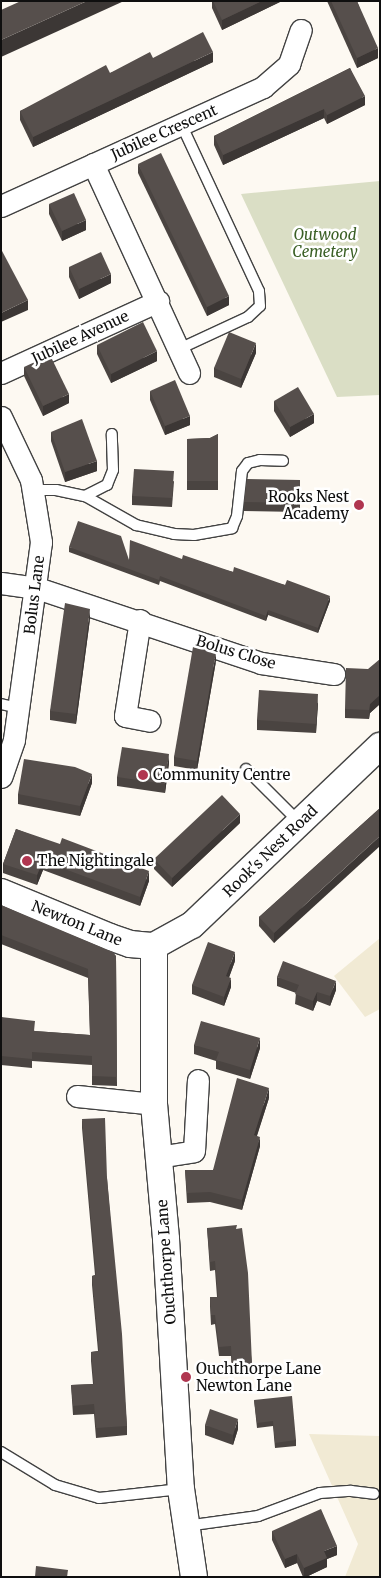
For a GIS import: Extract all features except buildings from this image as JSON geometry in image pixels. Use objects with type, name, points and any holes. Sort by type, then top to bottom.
[{"type":"street","name":"Jubilee Crescent","points":[[1,206],[263,87],[289,64],[301,30]]},
{"type":"street","points":[[93,164],[158,301],[189,373]]},
{"type":"street","name":"Jubilee Avenue","points":[[1,373],[158,301]]},
{"type":"street","name":"Bolus Lane","points":[[1,417],[32,490],[41,542],[37,588],[10,706],[14,740],[1,777]]},
{"type":"street","name":"Bolus Close","points":[[1,583],[37,588],[140,620],[261,663],[334,674]]},
{"type":"street","points":[[140,620],[125,716],[150,721]]},
{"type":"street","name":"Rook's Nest Road","points":[[154,946],[192,925],[380,746]]},
{"type":"street","name":"Newton Lane","points":[[1,892],[110,937],[130,944],[154,946]]},
{"type":"street","name":"Ouchthorpe Lane","points":[[154,946],[154,1104],[181,1489],[194,1577]]},
{"type":"street","points":[[158,1157],[194,1151],[198,1080]]},
{"type":"street","points":[[77,1096],[154,1104]]},
{"type":"lane","points":[[179,349],[248,317],[260,306],[259,291],[181,124]]},
{"type":"lane","points":[[85,496],[107,485],[113,470],[112,434]]},
{"type":"lane","points":[[32,490],[56,490],[85,496],[124,518],[155,530],[194,535],[232,528],[238,516],[242,471],[248,463],[260,460],[283,461]]},
{"type":"lane","points":[[246,769],[299,823]]},
{"type":"lane","points":[[1,1452],[55,1485],[98,1498],[181,1489]]},
{"type":"lane","points":[[185,1526],[258,1516],[320,1493],[351,1491],[374,1494]]},
{"type":"shaded area","points":[[380,938],[380,1009],[365,1017],[334,976]]},
{"type":"shaded area","points":[[309,1434],[380,1436],[380,1577],[345,1577],[358,1544]]},
{"type":"green space","name":"Outwood Cemetery","points":[[380,181],[380,395],[337,397],[241,194]]},
{"type":"place","name":"Rooks Nest Academy","points":[[359,505]]},
{"type":"place","name":"Community Centre","points":[[143,775]]},
{"type":"place","name":"The Nightingale","points":[[27,861]]},
{"type":"place","name":"Ouchthorpe Lane Newton Lane","points":[[186,1377]]}]
